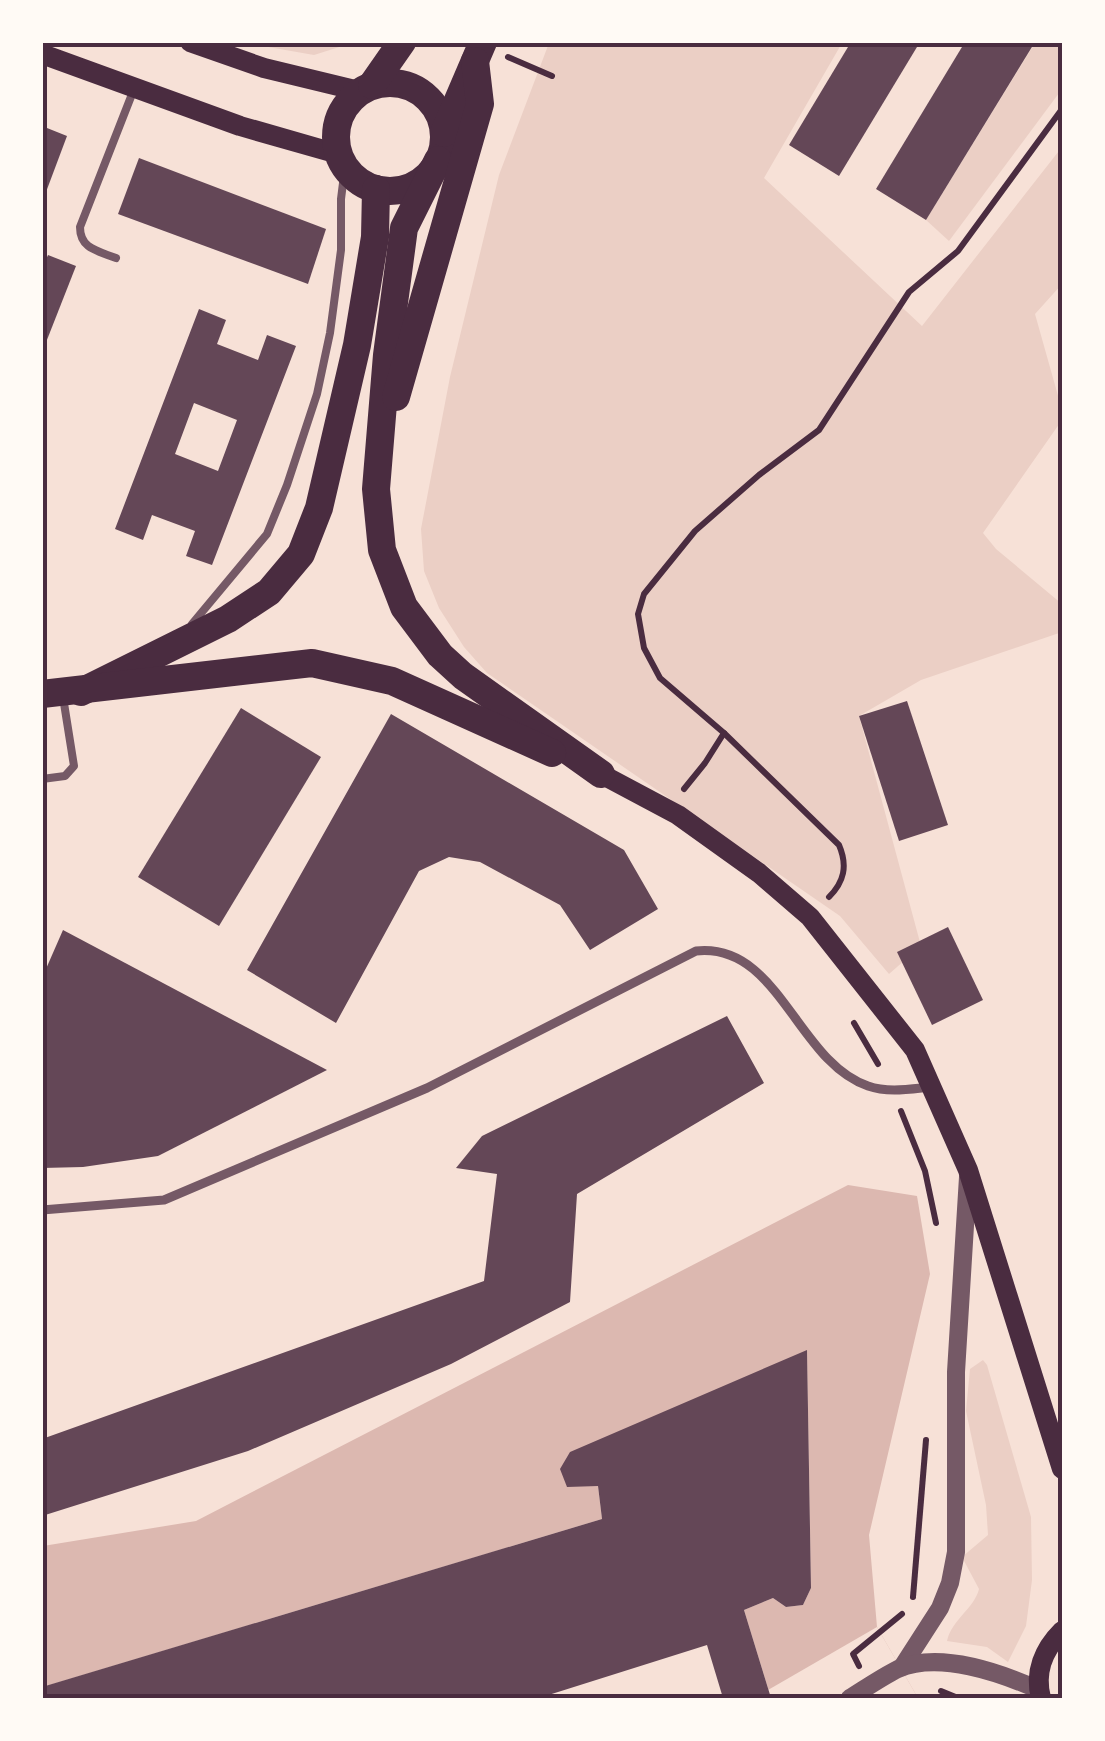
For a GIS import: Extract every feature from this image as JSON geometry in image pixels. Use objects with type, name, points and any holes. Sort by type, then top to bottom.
[{"type":"highway","points":[[366,88],[386,82],[413,88],[434,106],[441,146],[419,182],[406,189],[376,189],[364,184],[342,160],[336,126],[348,101],[366,88],[402,42]]},
{"type":"highway","points":[[480,50],[404,228],[387,354],[377,520],[382,550],[397,593],[420,633],[463,676],[600,774]]},
{"type":"highway","points":[[380,460],[453,189],[480,104],[480,50]]},
{"type":"highway","points":[[62,693],[228,618],[270,592],[300,554],[319,508],[360,328],[375,237],[376,189]]},
{"type":"highway","points":[[62,693],[312,663],[392,681],[600,774]]},
{"type":"main road","points":[[190,42],[264,68],[366,88]]},
{"type":"main road","points":[[42,54],[342,160]]},
{"type":"main road","points":[[600,774],[666,809],[759,873],[810,918],[916,1050],[968,1170],[1062,1468]]},
{"type":"main road","points":[[1040,1694],[1044,1655],[1062,1630]]},
{"type":"street","points":[[42,1210],[164,1200],[427,1088],[696,951],[712,950],[742,958],[812,1042],[851,1078],[876,1089],[934,1087]]},
{"type":"street","points":[[850,1698],[902,1667],[940,1608],[950,1584],[956,1552],[956,1372],[968,1170]]},
{"type":"street","points":[[902,1667],[958,1664],[999,1674],[1040,1694]]},
{"type":"lane","points":[[116,258],[86,246],[80,227],[134,88]]},
{"type":"lane","points":[[171,646],[212,604],[266,534],[287,485],[317,394],[330,333],[341,250],[342,160]]},
{"type":"lane","points":[[42,779],[65,776],[74,766],[62,693]]},
{"type":"path","points":[[480,50],[552,76]]},
{"type":"path","points":[[810,918],[839,886],[843,855],[724,733],[673,690],[650,664],[639,631],[638,614],[644,594],[667,563],[726,502],[819,430],[909,292],[958,250],[1062,108]]},
{"type":"path","points":[[666,809],[705,763],[724,733]]},
{"type":"path","points":[[851,1018],[910,1129],[925,1171],[938,1239]]},
{"type":"path","points":[[853,1654],[913,1605],[927,1430]]},
{"type":"shaded area","points":[[246,43],[352,43],[314,55]]},
{"type":"shaded area","points":[[549,43],[842,43],[764,178],[922,326],[1062,147],[1062,284],[1035,314],[1062,420],[983,533],[996,549],[1062,604],[1062,632],[921,680],[859,716],[921,946],[889,974],[840,916],[487,673],[464,647],[439,608],[424,571],[421,529],[450,377],[499,175]]},
{"type":"shaded area","points":[[1035,43],[1062,43],[1062,89],[949,241],[926,220]]},
{"type":"shaded area","points":[[848,1185],[917,1196],[930,1274],[869,1535],[877,1627],[918,1698],[771,1698],[744,1610],[773,1598],[786,1607],[803,1605],[811,1588],[807,1351],[561,1469],[567,1486],[598,1486],[602,1519],[43,1687],[43,1546],[196,1521]]},
{"type":"shaded area","points":[[983,1360],[1031,1517],[1032,1580],[1026,1626],[1008,1662],[987,1647],[947,1641],[979,1589],[962,1557],[988,1535],[986,1505],[966,1411],[970,1369]]},
{"type":"pier","points":[[877,1627],[918,1698],[771,1698],[768,1690]]},
{"type":"building","points":[[851,42],[920,42],[839,176],[789,145]]},
{"type":"building","points":[[965,42],[1035,42],[926,220],[876,189]]},
{"type":"building","points":[[42,126],[67,136],[43,200],[42,200]]},
{"type":"building","points":[[139,158],[326,229],[308,284],[118,214]]},
{"type":"building","points":[[48,255],[76,266],[43,350],[42,268]]},
{"type":"building","points":[[199,309],[226,320],[217,344],[258,360],[267,335],[296,346],[212,565],[186,556],[195,531],[152,515],[143,540],[115,529]],"holes":[[[194,403],[237,420],[218,471],[175,454]]]},
{"type":"building","points":[[907,701],[948,825],[899,841],[859,716]]},
{"type":"building","points":[[241,708],[321,757],[219,926],[138,877]]},
{"type":"building","points":[[391,714],[624,850],[658,909],[590,950],[560,905],[480,862],[449,857],[419,871],[336,1023],[247,970]]},
{"type":"building","points":[[948,927],[983,1000],[932,1025],[897,952]]},
{"type":"building","points":[[63,930],[327,1070],[158,1156],[83,1167],[42,1168],[42,978]]},
{"type":"building","points":[[727,1016],[764,1083],[577,1194],[570,1302],[451,1364],[248,1451],[42,1516],[42,1439],[484,1281],[497,1174],[456,1168],[482,1136]]},
{"type":"building","points":[[807,1350],[811,1588],[803,1605],[786,1607],[773,1598],[744,1610],[771,1698],[723,1698],[707,1645],[539,1698],[42,1698],[42,1687],[602,1519],[598,1486],[567,1487],[560,1469],[570,1452]]}]
